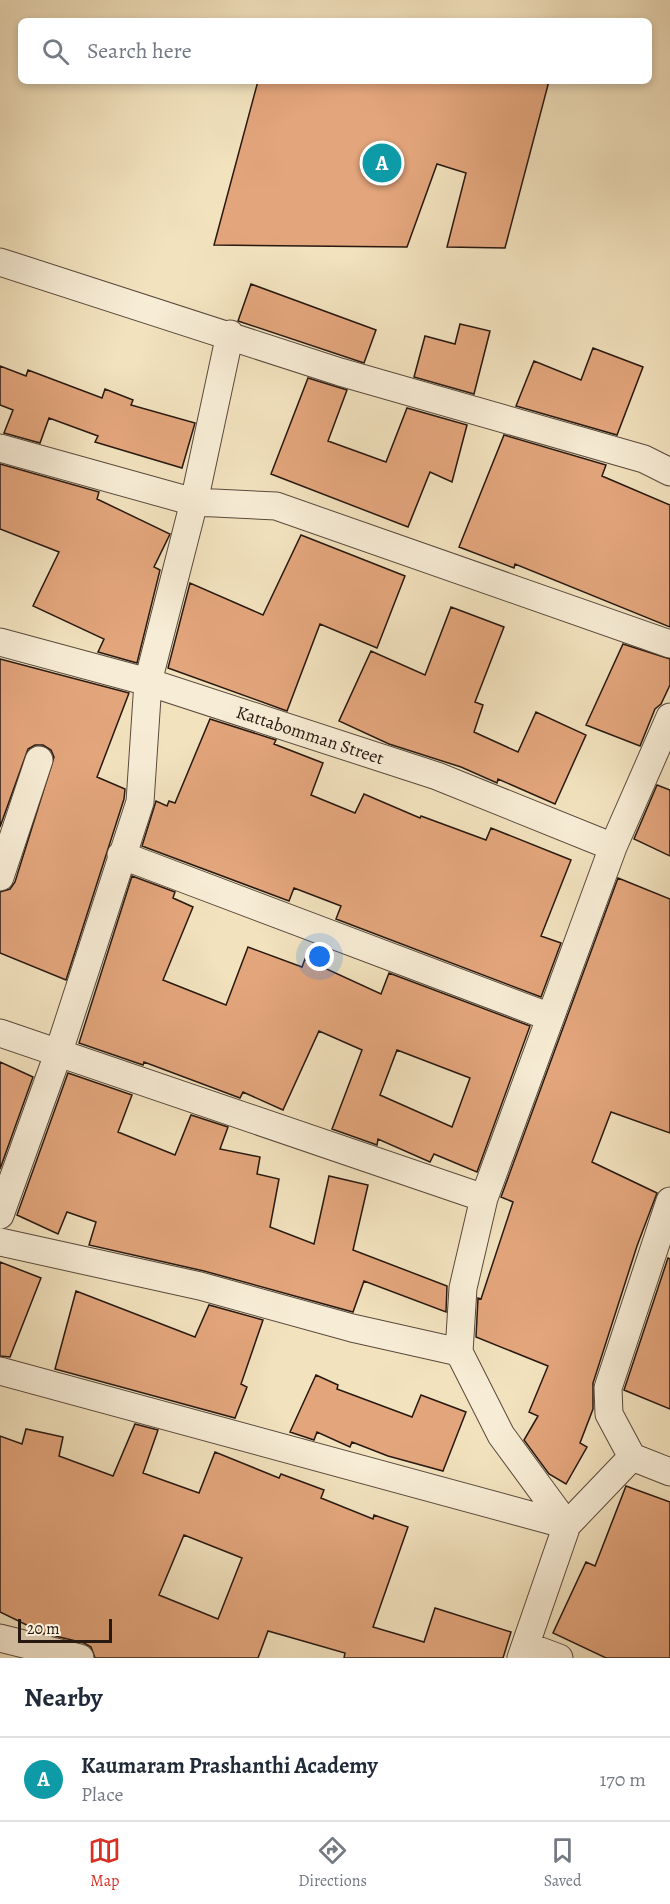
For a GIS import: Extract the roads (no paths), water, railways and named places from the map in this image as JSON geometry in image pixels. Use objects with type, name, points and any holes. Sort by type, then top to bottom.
[{"type":"street","points":[[0,262],[230,334],[340,372],[644,459],[670,472]]},
{"type":"street","points":[[0,1215],[58,1054],[140,802],[148,682],[194,502],[230,334]]},
{"type":"street","points":[[0,448],[194,502],[276,506],[670,644]]},
{"type":"street","name":"Kattabomman Street","points":[[0,642],[148,682],[437,776],[613,847]]},
{"type":"street","points":[[567,1525],[501,1435],[459,1352],[463,1288],[484,1198],[613,847],[663,750],[670,717]]},
{"type":"street","points":[[0,877],[39,760]]},
{"type":"street","points":[[121,855],[550,1017]]},
{"type":"street","points":[[0,1033],[484,1198]]},
{"type":"street","points":[[670,1201],[608,1388],[609,1414],[632,1457],[670,1472]]},
{"type":"street","points":[[0,1242],[200,1286],[352,1328],[459,1352]]},
{"type":"street","points":[[0,1371],[567,1525]]},
{"type":"street","points":[[559,1658],[524,1652],[567,1525],[632,1457]]},
{"type":"street","points":[[0,1638],[80,1658]]},
{"type":"place","name":"Kaumaram Prashanthi Academy","points":[[382,163]]}]
